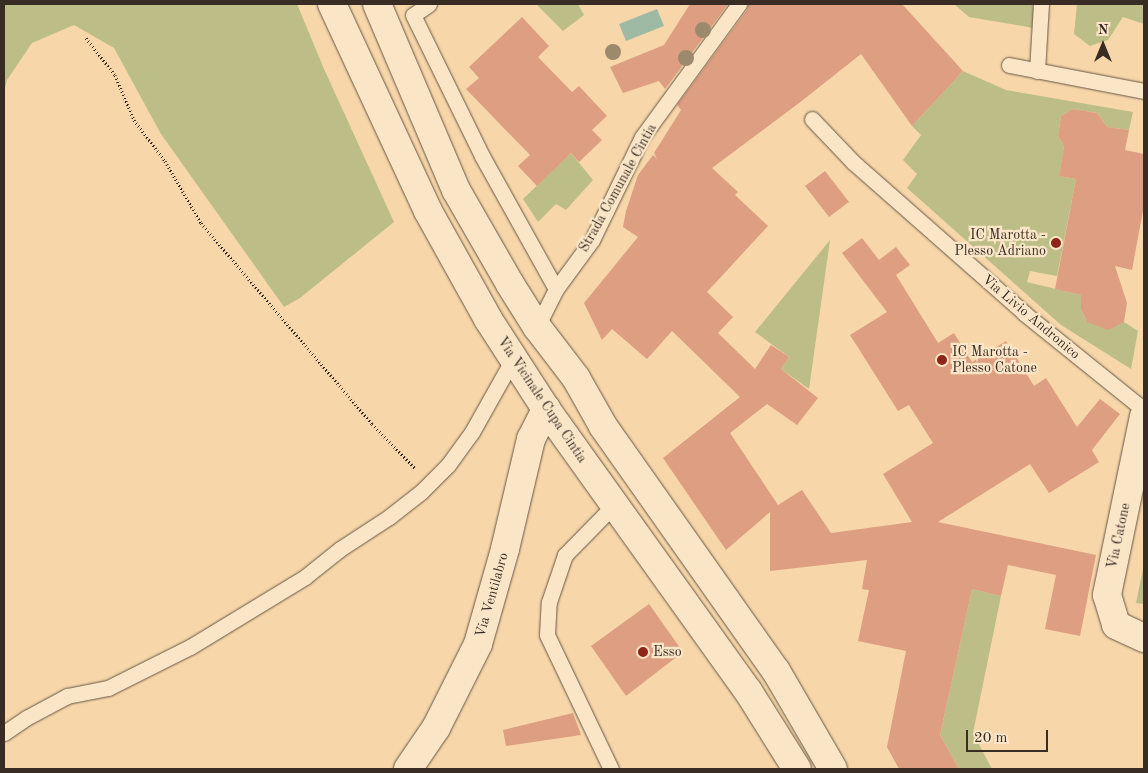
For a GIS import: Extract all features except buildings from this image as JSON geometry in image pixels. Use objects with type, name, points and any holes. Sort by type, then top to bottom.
[{"type":"main road","name":"Via Vicinale Cupa Cintia","points":[[332,4],[428,211],[488,319],[546,409],[748,691],[797,769]]},
{"type":"main road","points":[[377,4],[456,190],[510,284],[537,327],[576,378],[604,426]]},
{"type":"main road","points":[[546,409],[560,400],[572,398],[584,400],[776,671],[833,769]]},
{"type":"main road","name":"Via Ventilabro","points":[[408,769],[436,728],[478,644],[505,549],[531,438],[546,409]]},
{"type":"main road","name":"Via Catone","points":[[1144,416],[1107,595],[1116,625],[1144,638]]},
{"type":"lane","points":[[429,4],[413,15],[482,156],[556,289]]},
{"type":"lane","name":"Strada Comunale Cintia","points":[[537,327],[556,289],[592,240],[642,137],[739,4]]},
{"type":"lane","points":[[1037,70],[1041,4]]},
{"type":"lane","points":[[1009,65],[1144,91]]},
{"type":"lane","name":"Via Livio Andronico","points":[[812,119],[853,162],[1024,312],[1144,410]]},
{"type":"lane","points":[[4,733],[26,718],[66,696],[108,688],[190,647],[305,577],[340,549],[389,517],[429,484],[448,465],[472,432],[513,358]]},
{"type":"lane","points":[[611,769],[546,636],[549,602],[565,555],[614,505]]},
{"type":"path","points":[[86,38],[116,75],[134,120],[165,161],[201,223],[372,424],[429,484]]},
{"type":"green space","points":[[4,4],[297,4],[324,69],[394,222],[300,298],[284,307],[161,134],[114,48],[74,25],[32,43],[7,80],[4,92]]},
{"type":"green space","points":[[536,4],[578,4],[584,15],[563,31]]},
{"type":"green space","points":[[954,4],[1033,4],[1034,28],[969,17]]},
{"type":"green space","points":[[1077,4],[1144,4],[1144,24],[1123,17],[1108,40],[1090,46],[1074,34]]},
{"type":"green space","name":"IC Marotta - Plesso Adriano","points":[[963,71],[1006,90],[1133,112],[1129,130],[1107,127],[1097,113],[1073,109],[1061,116],[1058,136],[1064,146],[1059,176],[1076,179],[1057,276],[1030,271],[1027,282],[1081,295],[1081,309],[1087,322],[1124,322],[1138,331],[1131,369],[1061,325],[907,188],[917,174],[903,160],[921,135],[912,126]]},
{"type":"green space","points":[[571,153],[593,180],[566,210],[556,204],[538,222],[523,199]]},
{"type":"green space","points":[[830,240],[809,389],[781,369],[789,357],[755,332]]},
{"type":"green space","points":[[1144,564],[1144,604],[1136,603]]},
{"type":"green space","points":[[972,589],[1001,596],[973,733],[992,769],[959,769],[940,735]]},
{"type":"shaded area","points":[[657,9],[664,26],[626,41],[619,24]]},
{"type":"place","name":"IC Marotta - Plesso Adriano","points":[[1056,243]]},
{"type":"place","name":"IC Marotta - Plesso Catone","points":[[942,360]]},
{"type":"place","name":"Esso","points":[[643,652]]}]
